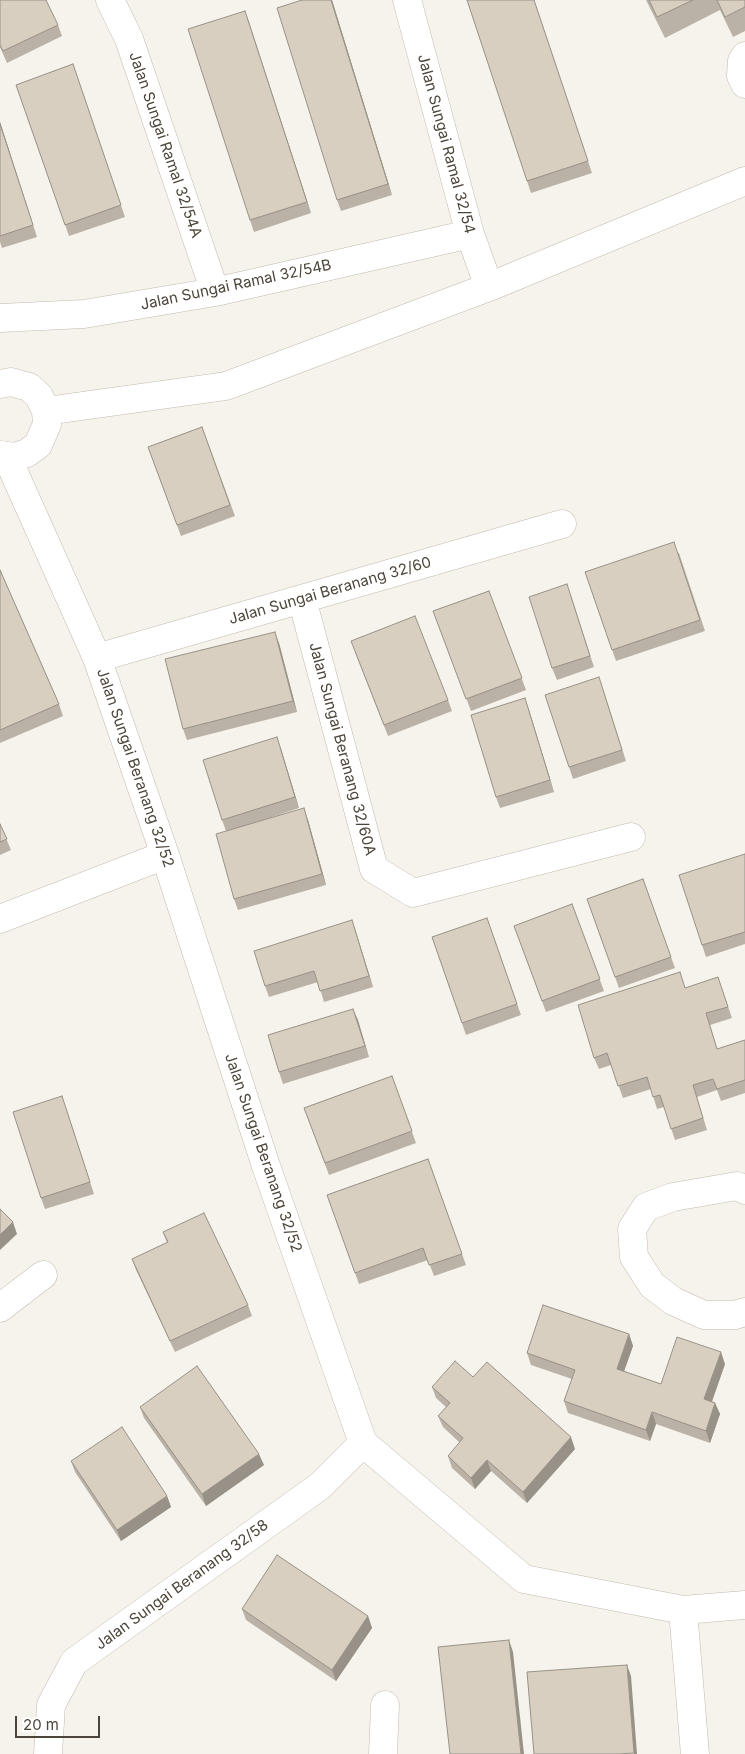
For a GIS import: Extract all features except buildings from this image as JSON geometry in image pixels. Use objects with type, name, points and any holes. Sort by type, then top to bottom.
[{"type":"street","name":"Jalan Sungai Ramal 32/54A","points":[[110,0],[129,39],[214,292]]},
{"type":"street","name":"Jalan Sungai Ramal 32/54","points":[[407,0],[470,234],[489,287]]},
{"type":"street","points":[[745,56],[742,60],[741,76],[745,84]]},
{"type":"street","points":[[46,411],[226,386],[489,287],[745,181]]},
{"type":"street","name":"Jalan Sungai Ramal 32/54B","points":[[0,318],[84,314],[214,292],[470,234]]},
{"type":"street","points":[[0,384],[11,382],[29,387],[39,396],[46,411],[47,424],[38,446],[27,453],[4,456]]},
{"type":"street","name":"Jalan Sungai Beranang 32/52","points":[[4,456],[97,658],[266,1166],[363,1443]]},
{"type":"street","name":"Jalan Sungai Beranang 32/60","points":[[97,658],[562,524]]},
{"type":"street","name":"Jalan Sungai Beranang 32/60A","points":[[302,599],[374,869],[413,893],[631,837]]},
{"type":"street","points":[[0,920],[164,856]]},
{"type":"street","points":[[745,1190],[737,1186],[673,1197],[646,1207],[632,1229],[634,1257],[652,1285],[673,1301],[704,1315],[735,1316],[745,1312]]},
{"type":"street","points":[[0,1308],[43,1276]]},
{"type":"street","points":[[363,1443],[524,1579],[683,1610],[745,1606]]},
{"type":"street","name":"Jalan Sungai Beranang 32/58","points":[[48,1754],[51,1704],[74,1662],[320,1486],[363,1443]]},
{"type":"street","points":[[683,1610],[695,1754]]},
{"type":"street","points":[[383,1754],[385,1705]]}]
